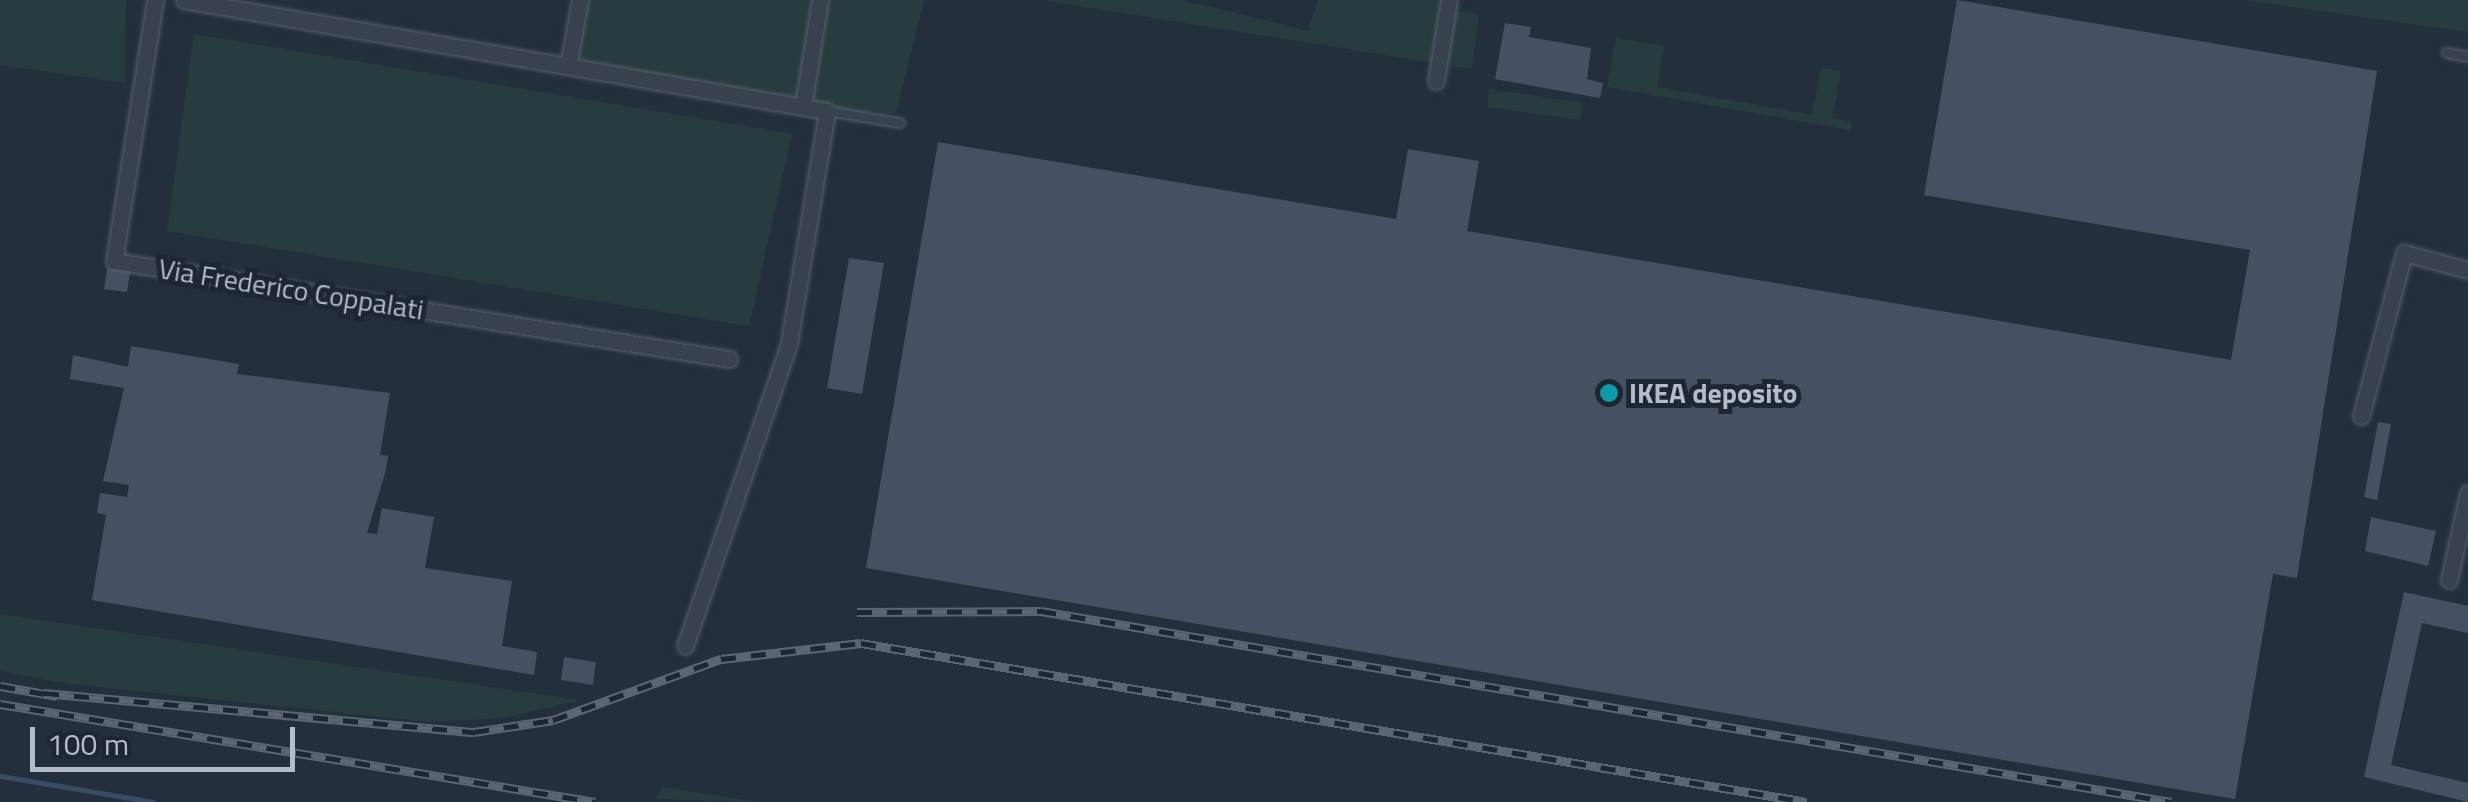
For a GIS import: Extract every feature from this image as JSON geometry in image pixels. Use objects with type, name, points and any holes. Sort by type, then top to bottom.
[{"type":"street","name":"Via Frederico Coppalati","points":[[155,0],[114,261],[728,359]]},
{"type":"street","points":[[184,0],[827,112],[788,344],[686,646]]},
{"type":"street","points":[[568,66],[580,0]]},
{"type":"street","points":[[803,106],[820,0]]},
{"type":"street","points":[[1436,82],[1448,0]]},
{"type":"street","points":[[2361,416],[2404,253],[2468,270]]},
{"type":"street","points":[[2449,580],[2468,493]]},
{"type":"lane","points":[[2447,53],[2468,57]]},
{"type":"lane","points":[[827,112],[900,123]]},
{"type":"green space","points":[[0,0],[126,0],[125,83],[0,65]]},
{"type":"green space","points":[[586,0],[924,0],[896,113],[828,109],[573,68]]},
{"type":"green space","points":[[1042,0],[1181,0],[1308,31],[1318,0],[1448,0],[1447,10],[1479,15],[1472,69]]},
{"type":"green space","points":[[2242,0],[2468,0],[2468,32]]},
{"type":"green space","points":[[194,34],[792,134],[749,326],[167,231]]},
{"type":"green space","points":[[1616,38],[1664,46],[1657,87],[1812,115],[1821,68],[1841,71],[1832,118],[1852,122],[1850,130],[1607,87]]},
{"type":"green space","points":[[1489,89],[1583,103],[1580,120],[1487,107]]},
{"type":"green space","points":[[0,614],[579,700],[503,718],[429,722],[70,684],[0,671]]},
{"type":"green space","points":[[662,787],[759,802],[655,799]]},
{"type":"building","name":"IKEA deposito","points":[[1957,0],[2377,71],[2297,578],[2273,574],[2235,799],[866,568],[938,142],[1396,219],[1408,149],[1479,161],[1467,231],[2231,360],[2250,250],[1924,195]]},
{"type":"building","points":[[1505,23],[1531,27],[1529,37],[1591,48],[1587,79],[1603,83],[1600,98],[1495,79]]},
{"type":"building","points":[[849,258],[884,263],[862,394],[827,388]]},
{"type":"building","points":[[108,264],[131,267],[127,292],[104,289]]},
{"type":"building","points":[[131,346],[239,364],[237,374],[390,393],[380,455],[388,456],[386,470],[367,533],[377,534],[382,508],[434,517],[425,568],[512,581],[502,646],[537,652],[534,675],[92,600],[106,515],[97,513],[100,493],[127,497],[129,485],[103,481],[124,388],[70,379],[73,355],[128,367]]},
{"type":"building","points":[[2378,422],[2391,424],[2377,500],[2364,497]]},
{"type":"building","points":[[2371,517],[2436,531],[2428,566],[2365,551]]},
{"type":"building","points":[[2404,592],[2468,606],[2468,633],[2422,623],[2391,765],[2468,783],[2468,802],[2364,777]]},
{"type":"building","points":[[564,657],[596,662],[593,685],[561,680]]},
{"type":"waterway","points":[[1,776],[153,802]]},
{"type":"railway","points":[[857,612],[1041,611],[2171,802]]},
{"type":"railway","points":[[44,693],[474,732],[553,720],[721,659],[861,643],[1807,802]]},
{"type":"railway","points":[[0,686],[57,696]]},
{"type":"railway","points":[[0,704],[595,802]]},
{"type":"place","name":"IKEA deposito","points":[[1609,393]]}]
